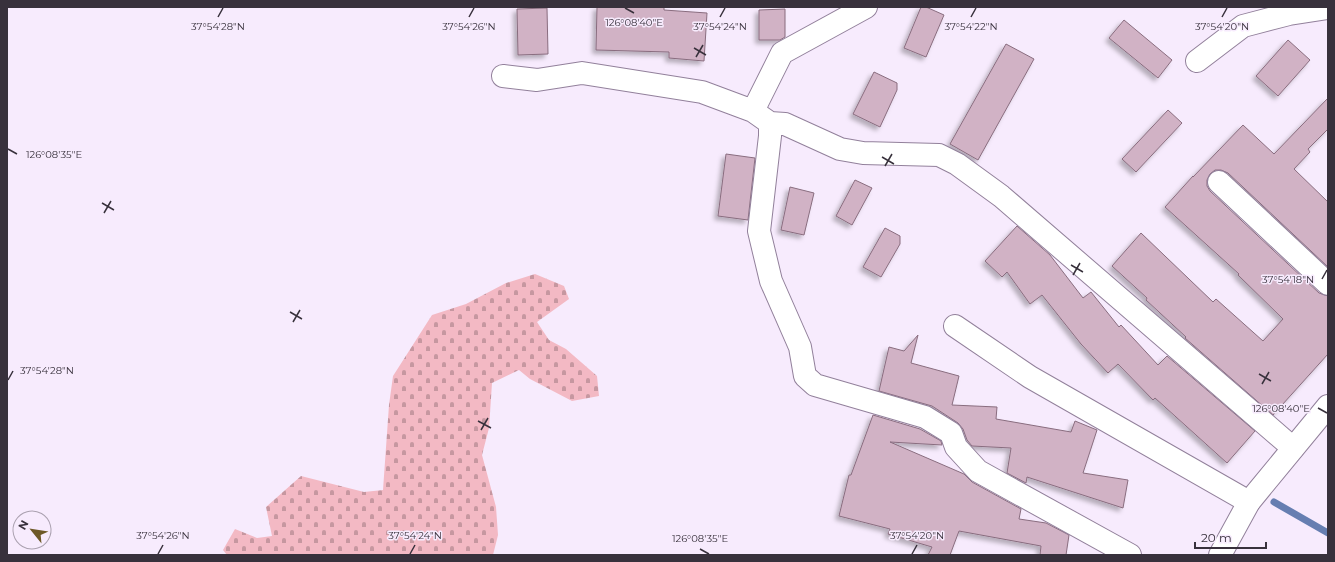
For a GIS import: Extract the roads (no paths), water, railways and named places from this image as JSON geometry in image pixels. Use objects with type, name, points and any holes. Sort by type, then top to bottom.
[{"type":"street","points":[[753,111],[782,53],[866,7]]},
{"type":"street","points":[[1197,61],[1243,26],[1289,14],[1328,8]]},
{"type":"street","points":[[503,76],[537,80],[582,73],[702,92],[753,111],[770,123],[786,124],[840,149],[863,153],[938,156],[957,164],[1001,196],[1293,448]]},
{"type":"street","points":[[770,123],[770,136],[758,231],[771,281],[800,347],[805,376],[815,385],[925,417],[951,433],[956,447],[978,471],[1130,555]]},
{"type":"street","points":[[1219,182],[1328,284]]},
{"type":"street","points":[[955,326],[1030,377],[1249,502]]},
{"type":"street","points":[[1220,555],[1249,502],[1328,406]]},
{"type":"waterway","points":[[1274,502],[1328,533]]}]
